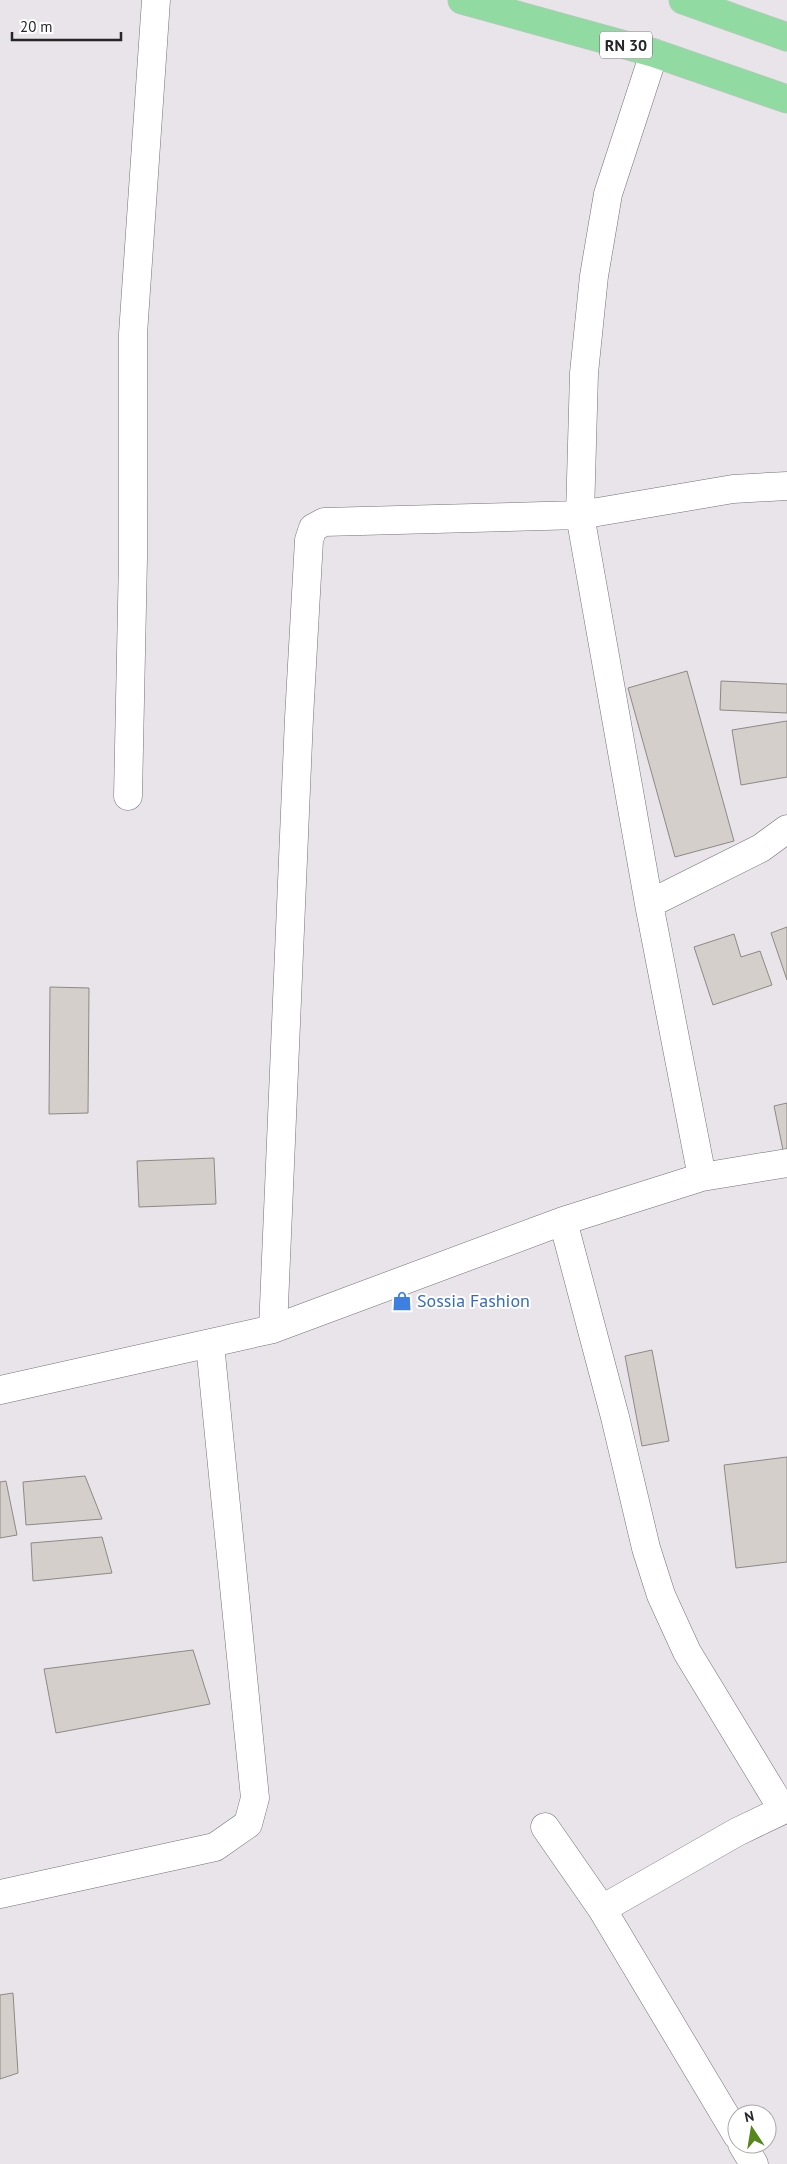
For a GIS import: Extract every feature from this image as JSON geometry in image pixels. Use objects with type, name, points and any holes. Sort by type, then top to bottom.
[{"type":"main road","name":"RN 30","points":[[462,0],[654,53],[787,99]]},
{"type":"main road","points":[[683,0],[787,36]]},
{"type":"street","points":[[128,796],[133,558],[133,334],[156,0]]},
{"type":"street","points":[[654,53],[608,194],[594,276],[584,373],[580,515],[649,904],[702,1177]]},
{"type":"street","points":[[273,1329],[298,727],[309,540],[313,528],[324,522],[580,515],[734,488],[787,486]]},
{"type":"street","points":[[649,904],[761,848],[787,829]]},
{"type":"street","points":[[0,1390],[273,1329],[563,1220],[702,1177],[787,1163]]},
{"type":"street","points":[[563,1220],[615,1418],[646,1548],[661,1595],[687,1652],[785,1809],[737,1832],[602,1908]]},
{"type":"street","points":[[0,1894],[215,1847],[248,1824],[255,1798],[210,1344]]},
{"type":"street","points":[[545,1827],[602,1908],[727,2118]]},
{"type":"building","points":[[687,671],[734,841],[675,857],[628,688]]},
{"type":"building","points":[[721,681],[787,684],[787,713],[720,710]]},
{"type":"building","points":[[787,721],[787,777],[741,785],[732,730]]},
{"type":"building","points":[[787,927],[787,980],[771,933]]},
{"type":"building","points":[[734,934],[741,957],[760,951],[772,985],[713,1005],[694,947]]},
{"type":"building","points":[[50,987],[89,988],[88,1113],[49,1114]]},
{"type":"building","points":[[787,1103],[787,1149],[783,1150],[774,1106]]},
{"type":"building","points":[[214,1158],[216,1204],[139,1207],[137,1161]]},
{"type":"building","points":[[652,1350],[669,1441],[642,1446],[625,1356]]},
{"type":"building","points":[[787,1457],[787,1562],[736,1568],[724,1465]]},
{"type":"building","points":[[85,1476],[102,1519],[26,1525],[23,1482]]},
{"type":"building","points":[[6,1481],[17,1535],[0,1538],[0,1482]]},
{"type":"building","points":[[102,1537],[112,1573],[33,1581],[31,1543]]},
{"type":"building","points":[[193,1650],[210,1704],[56,1733],[44,1669]]},
{"type":"building","points":[[13,1993],[18,2073],[0,2079],[0,1995]]},
{"type":"place","name":"Sossia Fashion","points":[[402,1301]]}]
